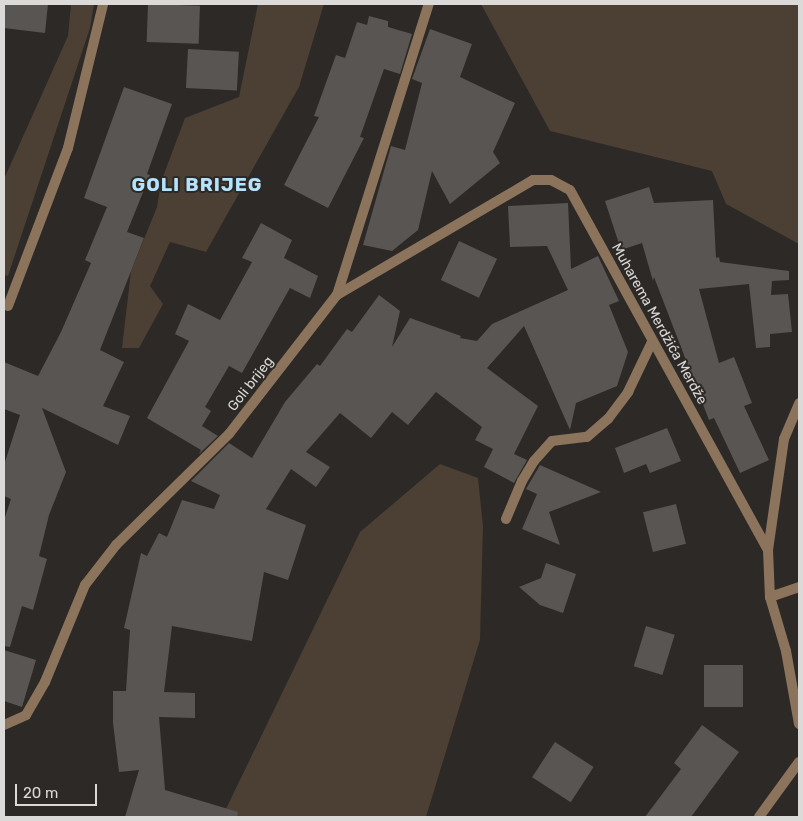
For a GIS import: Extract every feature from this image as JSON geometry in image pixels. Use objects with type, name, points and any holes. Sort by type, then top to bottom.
[{"type":"street","points":[[8,306],[68,148],[103,4]]},
{"type":"street","name":"Goli brijeg","points":[[4,725],[26,715],[45,682],[85,585],[116,545],[229,434],[337,295],[429,4]]},
{"type":"street","name":"Muharema Merdžića Merdže","points":[[337,295],[533,180],[551,180],[570,190],[768,550],[770,597],[786,651],[799,724]]},
{"type":"street","points":[[506,519],[522,480],[534,461],[552,441],[587,437],[608,419],[628,392],[652,342]]},
{"type":"street","points":[[768,550],[784,439],[799,403]]},
{"type":"street","points":[[770,597],[799,587]]},
{"type":"street","points":[[759,817],[799,762]]},
{"type":"shaded area","points":[[71,4],[94,4],[90,28],[8,276],[4,275],[4,179],[68,36]]},
{"type":"shaded area","points":[[258,4],[324,4],[299,87],[206,252],[170,242],[150,286],[163,304],[139,348],[122,348],[131,271],[157,207],[161,182],[185,118],[239,97]]},
{"type":"shaded area","points":[[481,4],[799,4],[799,244],[726,204],[712,171],[550,131]]},
{"type":"shaded area","points":[[440,464],[478,478],[483,526],[480,640],[426,817],[222,817],[360,532]]},
{"type":"building","points":[[4,4],[48,4],[45,33],[4,28]]},
{"type":"building","points":[[148,4],[200,6],[199,44],[147,42]]},
{"type":"building","points":[[369,16],[388,21],[388,27],[412,34],[400,74],[384,69],[360,137],[364,138],[328,208],[284,185],[319,117],[314,116],[336,55],[345,58],[357,22],[367,25]]},
{"type":"building","points":[[430,29],[472,44],[460,77],[515,103],[493,152],[500,163],[450,204],[432,171],[418,230],[392,251],[363,245],[391,146],[405,150],[422,83],[412,79]]},
{"type":"building","points":[[188,49],[239,52],[237,91],[186,88]]},
{"type":"building","points":[[124,87],[172,104],[147,174],[150,175],[127,232],[144,238],[100,350],[124,362],[103,406],[130,416],[118,445],[42,408],[66,472],[49,515],[39,556],[47,559],[33,610],[22,606],[10,647],[4,646],[4,520],[11,499],[4,496],[4,465],[20,415],[4,409],[4,362],[38,376],[61,332],[91,263],[85,260],[107,207],[84,198]]},
{"type":"building","points":[[649,187],[654,203],[713,200],[716,258],[719,257],[720,262],[789,271],[789,280],[772,281],[771,295],[788,294],[792,332],[770,334],[770,347],[756,348],[749,284],[699,289],[719,363],[734,357],[752,403],[744,406],[769,460],[740,473],[714,418],[709,420],[654,277],[653,281],[642,243],[621,250],[605,201]]},
{"type":"building","points":[[568,203],[571,269],[598,256],[619,301],[609,305],[628,352],[617,386],[576,403],[570,430],[524,326],[487,368],[538,406],[514,454],[527,460],[514,483],[484,467],[493,449],[475,440],[482,427],[436,392],[408,425],[392,412],[371,438],[340,413],[306,452],[330,467],[316,487],[291,469],[266,509],[306,525],[288,580],[264,572],[252,641],[172,626],[164,692],[195,693],[195,718],[159,717],[165,790],[238,812],[237,817],[125,817],[139,770],[119,772],[113,723],[113,691],[126,691],[130,630],[124,628],[141,553],[147,556],[159,533],[167,537],[182,500],[214,509],[220,495],[191,481],[229,443],[252,458],[285,402],[317,364],[320,366],[347,329],[352,332],[379,295],[400,311],[392,347],[410,318],[461,336],[460,338],[477,341],[492,324],[568,290],[547,246],[510,247],[508,206]]},
{"type":"building","points":[[261,223],[292,240],[284,258],[318,276],[310,298],[290,288],[242,373],[229,366],[205,407],[211,411],[202,426],[218,436],[199,454],[201,450],[147,418],[189,341],[175,334],[188,304],[220,320],[252,262],[242,258]]},
{"type":"building","points":[[459,241],[497,259],[479,298],[441,280]]},
{"type":"building","points":[[667,428],[681,461],[650,473],[646,464],[624,473],[615,448]]},
{"type":"building","points":[[540,465],[601,492],[549,512],[560,545],[522,529],[537,494],[526,489]]},
{"type":"building","points":[[676,504],[686,544],[653,552],[643,512]]},
{"type":"building","points":[[546,563],[576,574],[563,613],[540,605],[519,587],[541,578]]},
{"type":"building","points":[[646,626],[675,635],[662,675],[634,666]]},
{"type":"building","points":[[4,650],[36,660],[22,707],[4,701]]},
{"type":"building","points":[[704,665],[743,665],[743,707],[704,707]]},
{"type":"building","points":[[702,725],[739,752],[691,817],[645,817],[681,769],[674,763]]},
{"type":"building","points":[[555,742],[594,767],[571,802],[532,777]]},
{"type":"district","name":"GOLI BRIJEG","points":[[197,185]]}]
